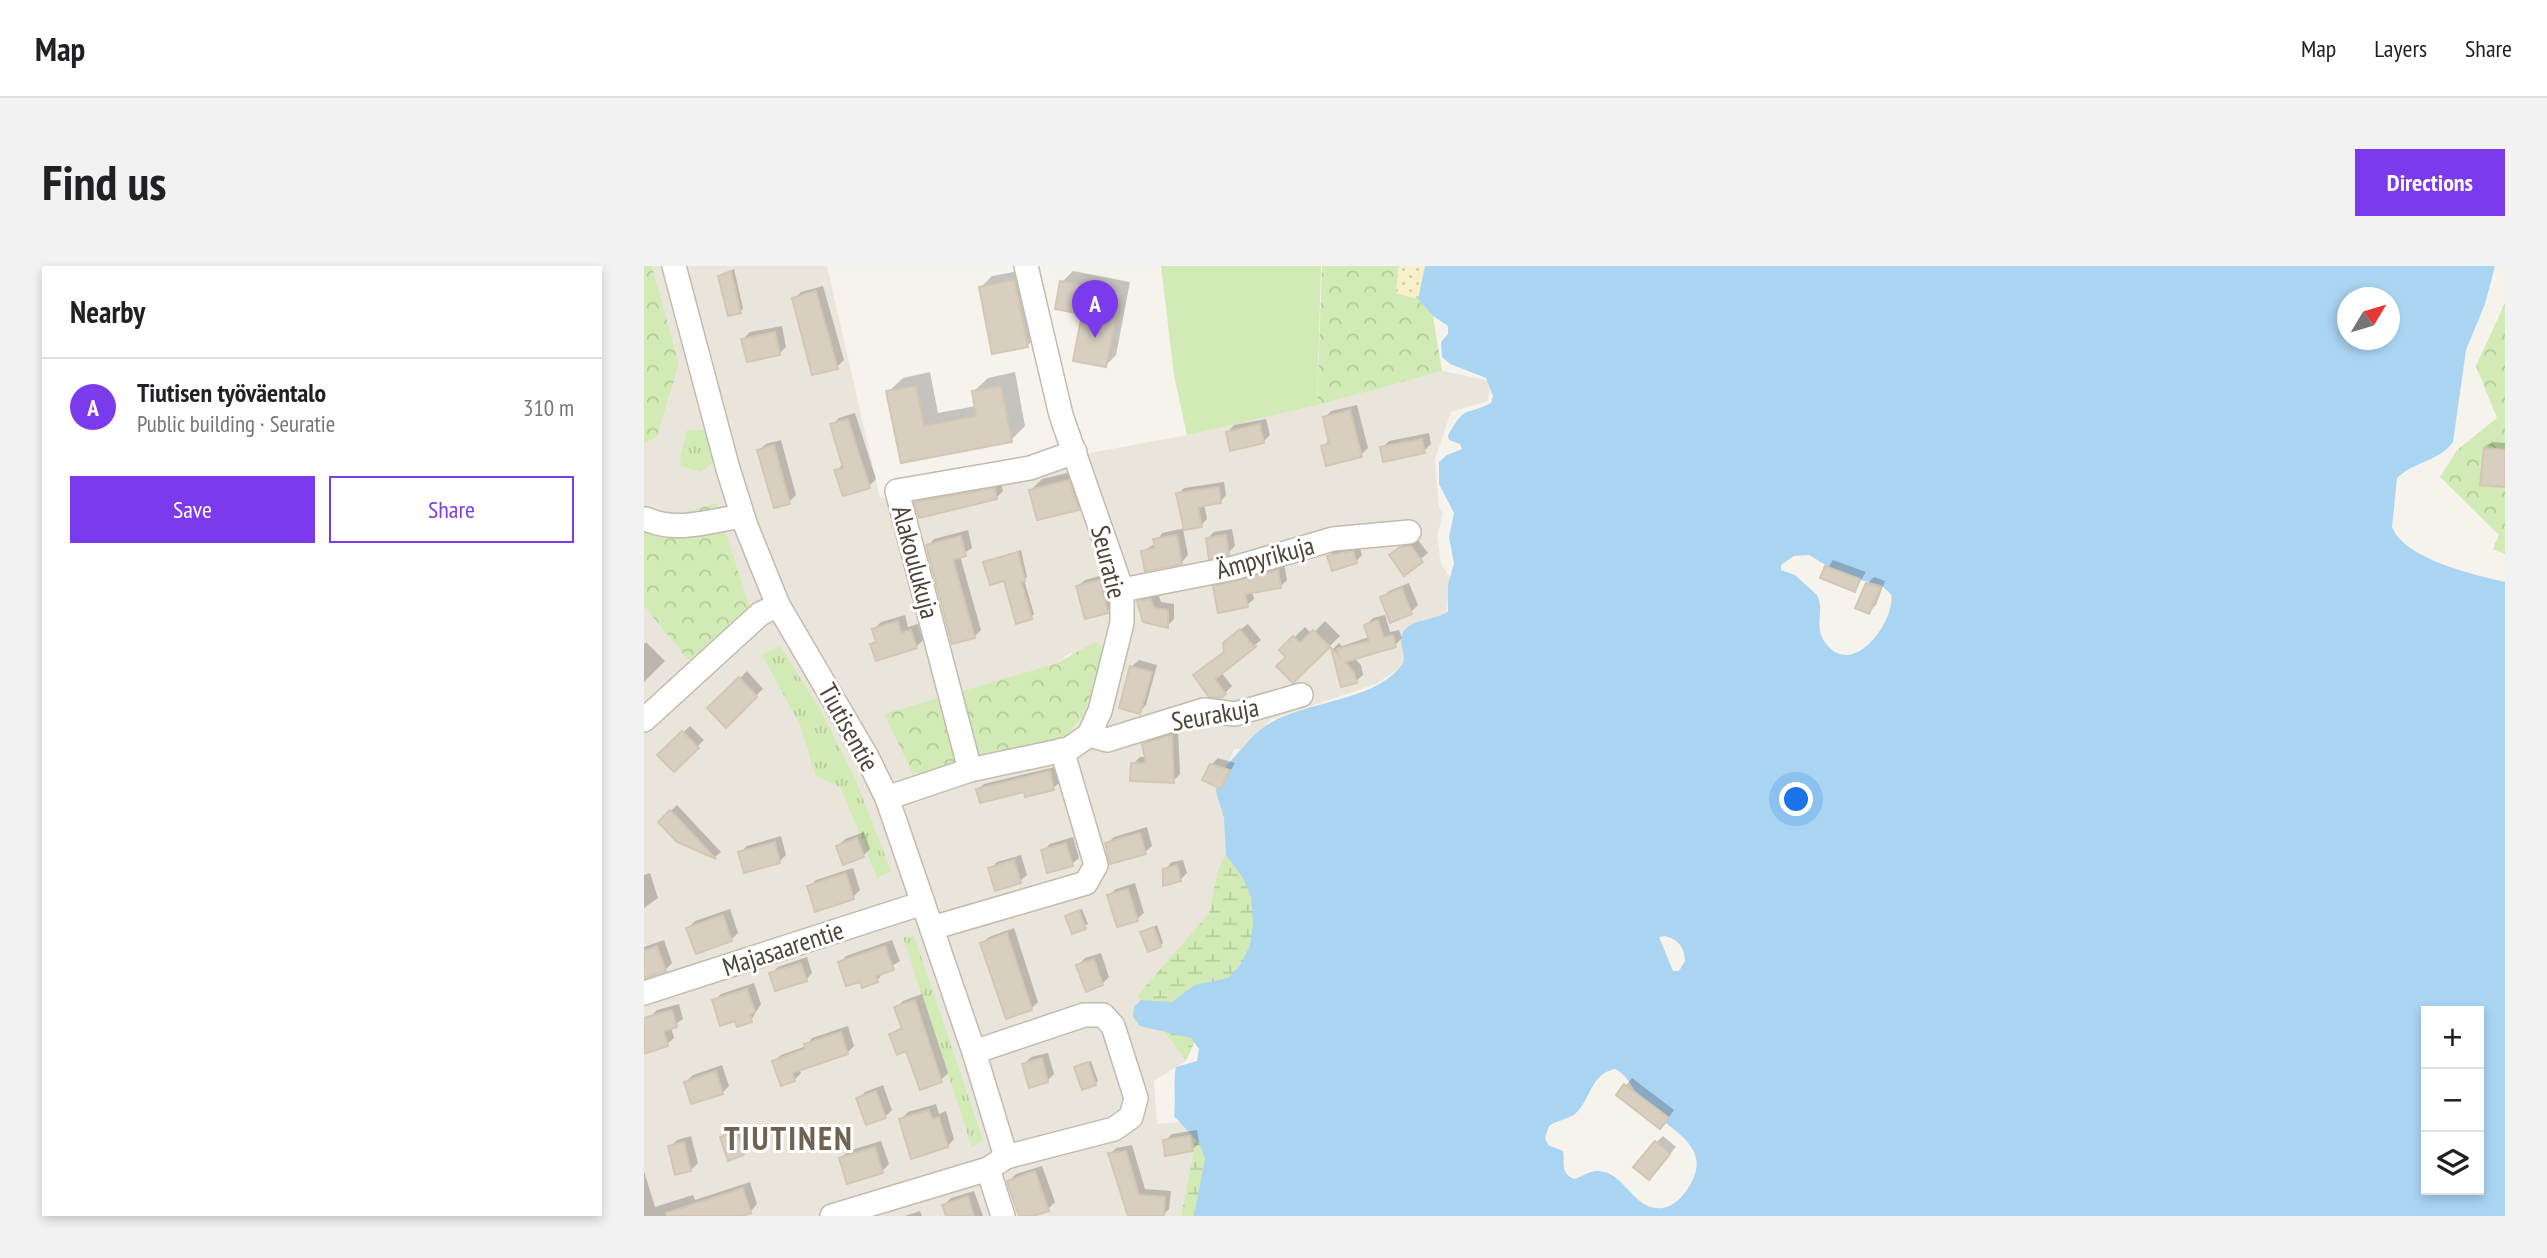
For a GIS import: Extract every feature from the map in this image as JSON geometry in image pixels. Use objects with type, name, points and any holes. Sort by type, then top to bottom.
[{"type":"street","name":"Tiutisentie","points":[[674,266],[742,516],[778,605],[867,757],[887,798],[974,1052],[989,1166],[1003,1216]]},
{"type":"street","name":"Seuratie","points":[[1026,266],[1061,415],[1122,590],[1122,623],[1101,711],[1089,734]]},
{"type":"street","name":"Alakoulukuja","points":[[970,770],[897,491],[1030,468],[1075,452]]},
{"type":"street","points":[[646,519],[662,526],[682,526],[742,516]]},
{"type":"street","name":"Ämpyrikuja","points":[[1122,590],[1234,568],[1333,539],[1409,532]]},
{"type":"street","points":[[644,720],[760,614],[778,605]]},
{"type":"street","name":"Seurakuja","points":[[1089,734],[1107,740],[1204,710],[1235,714],[1301,695]]},
{"type":"street","points":[[887,798],[970,770],[1062,750],[1089,734]]},
{"type":"street","points":[[932,928],[1086,883],[1096,865],[1062,750]]},
{"type":"street","name":"Majasaarentie","points":[[644,993],[923,903]]},
{"type":"street","points":[[832,1216],[1114,1129],[1131,1117],[1136,1098],[1113,1026],[1102,1015],[1084,1015],[974,1052]]},
{"type":"shaded area","points":[[652,266],[827,266],[880,498],[905,497],[1084,454],[1187,435],[1442,371],[1491,381],[1488,401],[1451,412],[1435,459],[1439,507],[1443,514],[1437,536],[1441,564],[1450,577],[1446,619],[1434,628],[1423,619],[1405,640],[1409,662],[1376,684],[1270,720],[1246,750],[1234,749],[1217,790],[1231,843],[1218,869],[1209,913],[1137,996],[1186,1061],[1154,1081],[1157,1124],[1200,1120],[1181,1216],[644,1216],[644,606],[690,662],[662,519],[644,519],[644,444],[657,437],[679,364]],"holes":[[[1072,652],[1061,741],[1055,664]]]},
{"type":"green space","points":[[644,266],[652,266],[679,364],[657,437],[644,444]]},
{"type":"green space","points":[[1161,266],[1321,266],[1317,405],[1187,435],[1174,375]]},
{"type":"green space","points":[[1322,266],[1399,266],[1396,293],[1418,299],[1433,316],[1442,371],[1317,405]]},
{"type":"green space","points":[[2505,303],[2505,554],[2493,549],[2499,535],[2440,477],[2457,450],[2497,418],[2476,366]]},
{"type":"green space","points":[[687,430],[706,430],[715,461],[701,472],[681,466],[680,459]]},
{"type":"green space","points":[[716,503],[751,610],[690,662],[644,606],[644,519],[662,519]]},
{"type":"green space","points":[[1095,642],[1104,647],[1085,713],[1061,741],[913,774],[884,714],[1055,664]]},
{"type":"green space","points":[[780,646],[821,711],[856,781],[891,871],[877,878],[841,788],[816,776],[800,725],[762,655]]},
{"type":"green space","points":[[1231,843],[1271,900],[1244,993],[1211,1005],[1186,1061],[1137,996],[1209,913],[1218,869]]},
{"type":"green space","points":[[914,936],[983,1140],[972,1147],[903,937]]},
{"type":"green space","points":[[1200,1120],[1214,1216],[1181,1216]]},
{"type":"sand","points":[[1399,266],[1425,266],[1418,299],[1396,293]]},
{"type":"water","points":[[1425,266],[2495,266],[2485,304],[2466,350],[2453,442],[2441,453],[2397,478],[2392,527],[2410,548],[2425,557],[2459,570],[2505,582],[2505,1216],[1194,1216],[1205,1159],[1200,1144],[1174,1116],[1175,1078],[1176,1067],[1197,1061],[1199,1049],[1191,1038],[1140,1026],[1133,1017],[1134,1007],[1141,1000],[1172,1002],[1195,985],[1228,978],[1239,967],[1250,946],[1253,924],[1251,897],[1243,878],[1226,855],[1224,818],[1216,792],[1220,776],[1229,763],[1257,733],[1272,722],[1378,685],[1403,663],[1401,638],[1405,629],[1416,622],[1448,611],[1448,585],[1454,563],[1449,537],[1454,513],[1439,484],[1439,462],[1447,455],[1462,449],[1460,444],[1449,440],[1448,436],[1462,415],[1491,403],[1493,396],[1486,378],[1450,364],[1442,357],[1441,342],[1448,334],[1448,326],[1433,316],[1418,299]],"holes":[[[1809,555],[1844,576],[1881,585],[1891,594],[1887,617],[1872,641],[1861,650],[1850,655],[1839,654],[1828,646],[1820,632],[1817,595],[1795,575],[1781,570],[1781,565],[1794,556]],[[1659,937],[1674,939],[1682,948],[1685,961],[1679,971],[1673,971]],[[1615,1069],[1620,1072],[1646,1106],[1692,1148],[1696,1171],[1686,1192],[1667,1207],[1647,1205],[1609,1173],[1596,1171],[1574,1179],[1570,1177],[1565,1171],[1563,1151],[1548,1145],[1545,1138],[1549,1126],[1575,1114],[1600,1076]]]},
{"type":"building","points":[[731,271],[741,313],[728,316],[718,276]]},
{"type":"building","points":[[1014,280],[1028,347],[992,354],[979,287]]},
{"type":"building","points":[[1060,281],[1121,293],[1106,367],[1073,361],[1082,314],[1055,309]]},
{"type":"building","points":[[816,291],[838,369],[812,375],[792,298]]},
{"type":"building","points":[[775,332],[780,355],[747,362],[741,339]]},
{"type":"building","points":[[916,386],[924,426],[976,416],[972,391],[1001,386],[1012,442],[901,463],[886,391]]},
{"type":"building","points":[[1350,410],[1362,457],[1326,466],[1321,446],[1329,444],[1323,417]]},
{"type":"building","points":[[848,419],[870,488],[843,496],[834,470],[843,468],[830,424]]},
{"type":"building","points":[[1260,424],[1264,443],[1230,451],[1226,432]]},
{"type":"building","points":[[1422,439],[1425,453],[1383,462],[1380,447]]},
{"type":"building","points":[[774,445],[790,504],[774,508],[757,450]]},
{"type":"building","points":[[2484,448],[2505,450],[2505,487],[2480,485]]},
{"type":"building","points":[[1069,480],[1079,510],[1037,520],[1029,490]]},
{"type":"building","points":[[1219,487],[1221,503],[1198,507],[1202,527],[1184,530],[1176,493]]},
{"type":"building","points":[[995,488],[997,499],[919,518],[914,502]]},
{"type":"building","points":[[1177,535],[1182,564],[1145,571],[1141,551],[1155,548],[1153,539]]},
{"type":"building","points":[[1226,535],[1229,555],[1209,559],[1206,538]]},
{"type":"building","points":[[961,536],[966,556],[953,560],[975,638],[952,644],[926,545]]},
{"type":"building","points":[[1411,546],[1423,562],[1404,576],[1389,555],[1400,547]]},
{"type":"building","points":[[1353,551],[1357,563],[1332,571],[1327,556]]},
{"type":"building","points":[[1018,552],[1025,581],[1021,582],[1032,619],[1016,624],[1004,581],[990,585],[983,562]]},
{"type":"building","points":[[1825,566],[1860,579],[1855,592],[1820,578]]},
{"type":"building","points":[[1278,570],[1281,588],[1245,594],[1248,607],[1218,613],[1213,586]]},
{"type":"building","points":[[1100,580],[1108,613],[1085,619],[1076,586]]},
{"type":"building","points":[[1866,583],[1880,588],[1869,614],[1855,608]]},
{"type":"building","points":[[1402,588],[1412,614],[1390,623],[1380,597]]},
{"type":"building","points":[[1151,599],[1154,608],[1168,610],[1168,628],[1143,622],[1137,601]]},
{"type":"building","points":[[1378,620],[1384,638],[1393,635],[1396,647],[1345,662],[1354,672],[1357,683],[1341,687],[1331,648],[1339,656],[1337,649],[1369,641],[1364,625]]},
{"type":"building","points":[[898,621],[901,633],[911,630],[917,648],[876,661],[870,644],[876,642],[872,629]]},
{"type":"building","points":[[1240,629],[1254,647],[1257,646],[1215,679],[1226,694],[1221,698],[1209,697],[1193,675],[1224,652],[1223,643]]},
{"type":"building","points":[[1313,630],[1330,647],[1293,683],[1276,666],[1286,657],[1279,650],[1293,636],[1300,643]]},
{"type":"building","points":[[1130,666],[1152,672],[1140,714],[1119,708]]},
{"type":"building","points":[[739,677],[757,697],[726,728],[707,708]]},
{"type":"building","points":[[682,731],[699,748],[674,772],[657,755]]},
{"type":"building","points":[[1172,735],[1174,783],[1130,781],[1131,763],[1146,763],[1142,744]]},
{"type":"building","points":[[1210,764],[1230,770],[1221,789],[1202,780]]},
{"type":"building","points":[[1050,771],[1054,790],[1025,797],[1024,792],[980,803],[976,789]]},
{"type":"building","points":[[670,810],[716,859],[677,842],[658,822]]},
{"type":"building","points":[[1140,833],[1146,854],[1110,864],[1105,843]]},
{"type":"building","points":[[857,838],[864,857],[843,865],[836,846]]},
{"type":"building","points":[[775,842],[780,863],[744,873],[738,852]]},
{"type":"building","points":[[1066,843],[1073,866],[1047,873],[1041,850]]},
{"type":"building","points":[[1014,860],[1021,883],[995,891],[988,868]]},
{"type":"building","points":[[1177,865],[1181,881],[1163,886],[1163,869]]},
{"type":"building","points":[[846,873],[854,899],[815,912],[807,886]]},
{"type":"building","points":[[1128,889],[1138,921],[1117,927],[1107,895]]},
{"type":"building","points":[[1079,910],[1086,929],[1072,934],[1065,916]]},
{"type":"building","points":[[723,915],[732,941],[696,954],[686,928]]},
{"type":"building","points":[[1154,927],[1161,947],[1148,952],[1140,932]]},
{"type":"building","points":[[1007,933],[1032,1010],[1006,1019],[980,943]]},
{"type":"building","points":[[657,946],[666,971],[644,978],[644,951]]},
{"type":"building","points":[[885,946],[894,970],[876,976],[878,982],[862,988],[860,982],[846,986],[838,962]]},
{"type":"building","points":[[1094,959],[1103,985],[1086,992],[1076,965]]},
{"type":"building","points":[[801,963],[807,981],[775,991],[769,973]]},
{"type":"building","points":[[747,989],[755,1012],[750,1014],[752,1022],[737,1027],[735,1021],[720,1026],[712,1000]]},
{"type":"building","points":[[915,1000],[942,1082],[920,1090],[906,1051],[897,1055],[889,1034],[902,1029],[894,1007]]},
{"type":"building","points":[[672,1010],[677,1027],[664,1031],[668,1046],[644,1054],[644,1018]]},
{"type":"building","points":[[841,1032],[848,1054],[792,1073],[795,1081],[781,1086],[772,1061],[805,1049],[804,1044]]},
{"type":"building","points":[[1042,1058],[1048,1082],[1029,1088],[1022,1064]]},
{"type":"building","points":[[1088,1062],[1096,1085],[1082,1090],[1074,1067]]},
{"type":"building","points":[[716,1071],[723,1094],[691,1104],[684,1082]]},
{"type":"building","points":[[1624,1084],[1669,1118],[1660,1129],[1616,1095]]},
{"type":"building","points":[[876,1091],[886,1118],[866,1125],[856,1098]]},
{"type":"building","points":[[929,1110],[932,1119],[939,1117],[948,1147],[911,1159],[899,1119]]},
{"type":"building","points":[[736,1131],[744,1155],[728,1161],[720,1137]]},
{"type":"building","points":[[1190,1136],[1193,1151],[1165,1156],[1163,1140]]},
{"type":"building","points":[[1655,1141],[1670,1154],[1649,1180],[1633,1167]]},
{"type":"building","points":[[684,1142],[691,1171],[675,1175],[668,1146]]},
{"type":"building","points":[[875,1147],[883,1173],[847,1184],[839,1158]]},
{"type":"building","points":[[1126,1151],[1139,1195],[1165,1197],[1164,1216],[1128,1216],[1108,1153]]},
{"type":"building","points":[[1035,1171],[1049,1211],[1033,1216],[1019,1216],[1007,1181]]},
{"type":"building","points":[[743,1188],[751,1213],[742,1216],[667,1216],[666,1213]]},
{"type":"building","points":[[968,1196],[974,1216],[946,1216],[942,1205]]},
{"type":"place","name":"Tiutisen työväentalo","points":[[1095,338]]},
{"type":"district","name":"TIUTINEN","points":[[789,1137]]}]
